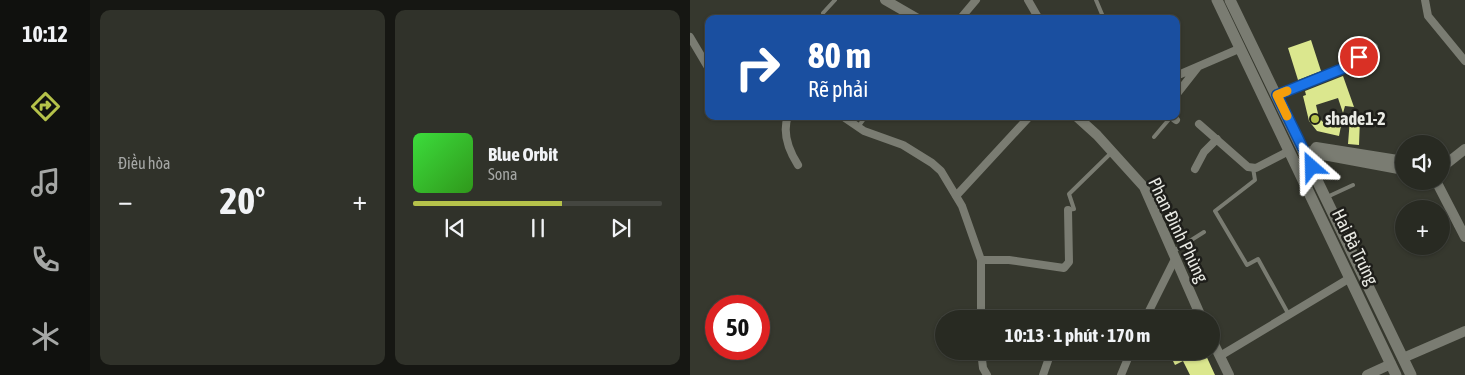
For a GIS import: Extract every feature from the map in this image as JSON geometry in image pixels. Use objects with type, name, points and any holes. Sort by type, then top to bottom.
[{"type":"main road","name":"Hai Bà Trưng","points":[[1218,0],[1396,375]]},
{"type":"main road","name":"Hai Bà Trưng","points":[[1230,0],[1277,95],[1309,152],[1326,197],[1411,375]]},
{"type":"main road","points":[[1289,151],[1309,152]]},
{"type":"main road","points":[[1390,364],[1404,358]]},
{"type":"street","points":[[885,0],[911,15]]},
{"type":"street","points":[[963,15],[976,0]]},
{"type":"street","points":[[1028,0],[1037,15]]},
{"type":"street","points":[[1425,0],[1428,16],[1465,61]]},
{"type":"street","points":[[690,37],[705,61]]},
{"type":"street","points":[[1277,95],[1344,68],[1374,47]]},
{"type":"street","points":[[1180,74],[1241,48]]},
{"type":"street","points":[[1180,90],[1198,66]]},
{"type":"street","points":[[787,120],[785,131],[787,140],[798,165]]},
{"type":"street","points":[[846,120],[858,128],[903,145],[932,163],[941,171],[956,196],[972,230],[981,260],[981,310]]},
{"type":"street","points":[[956,196],[1026,120]]},
{"type":"street","name":"Phan Đình Phùng","points":[[1080,120],[1144,187],[1198,310]]},
{"type":"street","points":[[1199,124],[1248,167],[1253,168],[1289,151]]},
{"type":"street","points":[[1195,169],[1204,152],[1217,139]]},
{"type":"street","points":[[1309,152],[1316,147],[1395,160]]},
{"type":"street","points":[[1450,161],[1465,149]]},
{"type":"street","points":[[1309,152],[1395,168]]},
{"type":"street","points":[[1441,190],[1465,237]]},
{"type":"street","points":[[981,260],[1009,260],[1064,268],[1069,262],[1068,210]]},
{"type":"street","points":[[1149,310],[1173,255]]},
{"type":"street","points":[[1229,375],[1220,356],[1350,278]]},
{"type":"street","points":[[1404,358],[1465,331]]},
{"type":"street","points":[[982,360],[982,368],[987,375]]},
{"type":"street","points":[[1043,375],[1048,360]]},
{"type":"street","points":[[1121,375],[1127,360]]},
{"type":"street","points":[[1367,375],[1390,364]]},
{"type":"lane","points":[[823,13],[835,0]]},
{"type":"lane","points":[[1096,0],[1102,15]]},
{"type":"lane","points":[[858,128],[863,120]]},
{"type":"lane","points":[[1154,137],[1171,120]]},
{"type":"lane","points":[[1068,210],[1074,209],[1069,194],[1112,152]]},
{"type":"lane","points":[[1253,168],[1255,180],[1215,211],[1247,265],[1258,259],[1289,315]]},
{"type":"lane","points":[[1326,197],[1353,185]]},
{"type":"lane","points":[[1173,255],[1204,232]]},
{"type":"building","points":[[1311,40],[1321,71],[1298,80],[1288,48]]},
{"type":"building","points":[[1343,76],[1354,107],[1345,106],[1343,113],[1338,98],[1316,105],[1319,118],[1324,123],[1341,126],[1339,136],[1317,131],[1309,121],[1303,96],[1306,95],[1305,91]]},
{"type":"building","points":[[1350,118],[1360,119],[1359,145],[1348,144]]},
{"type":"building","points":[[1172,360],[1208,360],[1215,375],[1190,375],[1183,361],[1175,365]]},
{"type":"slow traffic","points":[[1287,91],[1277,95],[1287,116]]},
{"type":"place","name":"shade1-2","points":[[1315,119]]},
{"type":"route","points":[[1312,167],[1277,95],[1344,68],[1359,57]]}]
